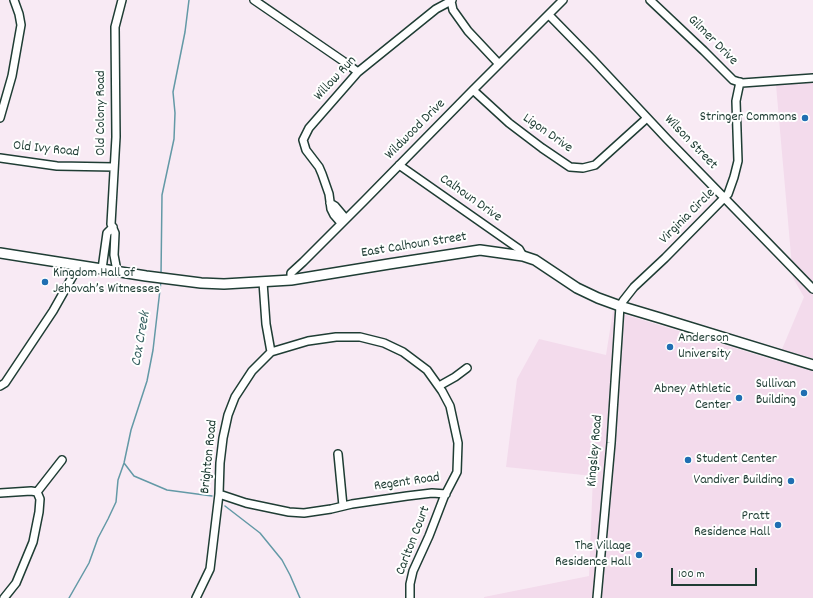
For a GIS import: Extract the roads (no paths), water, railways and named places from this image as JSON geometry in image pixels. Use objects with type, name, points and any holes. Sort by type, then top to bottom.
[{"type":"street","points":[[0,118],[12,76],[21,25],[14,0]]},
{"type":"street","name":"Old Colony Road","points":[[117,271],[114,255],[115,233],[112,224],[116,137],[115,27],[122,0]]},
{"type":"street","points":[[254,0],[343,60],[358,72]]},
{"type":"street","points":[[451,0],[453,10],[468,31],[499,64]]},
{"type":"street","name":"Willow Run","points":[[344,221],[335,206],[330,204],[329,194],[322,174],[319,167],[306,150],[303,140],[309,128],[358,72],[436,9],[451,0]]},
{"type":"street","name":"Wildwood Drive","points":[[291,280],[292,273],[563,0]]},
{"type":"street","name":"Gilmer Drive","points":[[650,0],[733,80],[740,82]]},
{"type":"street","name":"Wilson Street","points":[[548,15],[813,289]]},
{"type":"street","points":[[740,82],[813,78]]},
{"type":"street","name":"Virginia Circle","points":[[620,306],[634,288],[728,194],[738,161],[736,101],[740,82]]},
{"type":"street","name":"Ligon Drive","points":[[473,90],[509,123],[542,148],[570,166],[583,168],[595,165],[647,118]]},
{"type":"street","name":"Old Ivy Road","points":[[0,158],[57,166],[114,167]]},
{"type":"street","name":"Calhoun Drive","points":[[399,165],[519,249],[523,256]]},
{"type":"street","name":"Old Colony Road","points":[[102,269],[107,233],[113,227]]},
{"type":"street","name":"East Calhoun Street","points":[[0,253],[168,279],[224,284],[291,280],[480,250],[523,256],[535,260],[577,288],[598,298],[813,365]]},
{"type":"street","points":[[0,386],[5,382],[53,311],[79,265]]},
{"type":"street","points":[[263,282],[266,324],[271,352]]},
{"type":"street","name":"Kingsley Road","points":[[597,598],[620,306]]},
{"type":"street","name":"Regent Road","points":[[219,494],[246,503],[289,512],[304,513],[407,496],[432,493],[446,494],[457,472],[458,443],[450,406],[439,386],[427,370],[403,352],[384,342],[360,337],[336,337],[308,341],[271,352]]},
{"type":"street","name":"Brighton Road","points":[[196,598],[210,569],[219,494],[220,462],[228,415],[235,397],[252,371],[271,352]]},
{"type":"street","points":[[439,386],[467,368]]},
{"type":"street","points":[[338,454],[342,506]]},
{"type":"street","points":[[37,492],[62,460]]},
{"type":"street","points":[[0,493],[37,492]]},
{"type":"street","points":[[4,598],[16,583],[32,542],[39,512],[40,499],[37,492]]},
{"type":"street","name":"Carlton Court","points":[[410,598],[410,584],[413,571],[446,494]]},
{"type":"waterway","name":"Cox Creek","points":[[161,275],[162,195],[174,139],[175,113],[173,92],[185,32],[189,0]]},
{"type":"waterway","name":"Cox Creek","points":[[69,598],[89,563],[98,538],[116,502],[118,480],[124,463],[131,430],[147,381],[153,350],[161,281]]},
{"type":"waterway","points":[[124,463],[134,476],[167,490],[212,496]]},
{"type":"waterway","points":[[225,506],[260,533],[282,560],[300,598]]},
{"type":"place","name":"Stringer Commons","points":[[805,118]]},
{"type":"place","name":"Kingdom Hall of Jehovah’s Witnesses","points":[[45,282]]},
{"type":"place","name":"Anderson University","points":[[670,347]]},
{"type":"place","name":"Sullivan Building","points":[[804,393]]},
{"type":"place","name":"Abney Athletic Center","points":[[739,398]]},
{"type":"place","name":"Student Center","points":[[688,460]]},
{"type":"place","name":"Vandiver Building","points":[[791,481]]},
{"type":"place","name":"Pratt Residence Hall","points":[[778,525]]},
{"type":"place","name":"The Village Residence Hall","points":[[639,555]]}]
